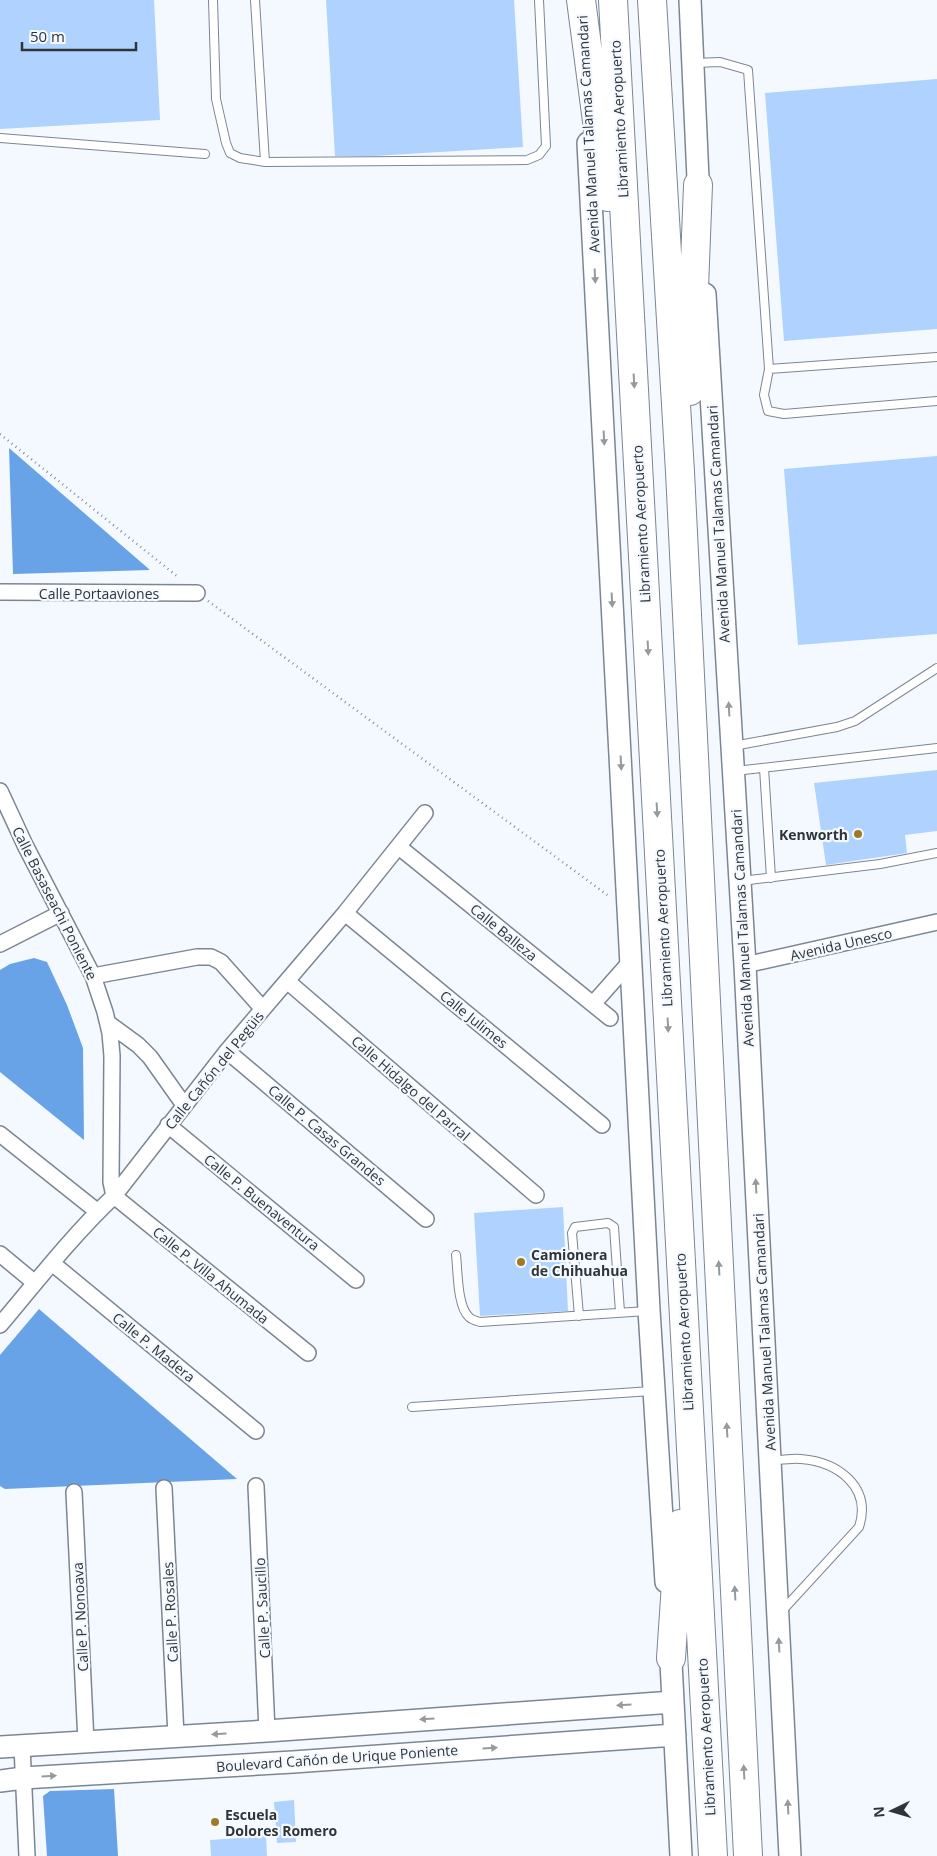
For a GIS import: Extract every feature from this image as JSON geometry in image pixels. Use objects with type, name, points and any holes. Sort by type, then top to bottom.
[{"type":"highway","points":[[581,0],[616,260],[632,348]]},
{"type":"highway","name":"Libramiento Aeropuerto","points":[[613,0],[713,1856]]},
{"type":"highway","points":[[652,0],[680,472],[748,1856]]},
{"type":"highway","points":[[680,472],[692,378],[698,185]]},
{"type":"highway","points":[[671,1658],[688,1402]]},
{"type":"main road","name":"Avenida Manuel Talamas Camandari","points":[[581,0],[649,1310],[671,1658],[681,1856]]},
{"type":"main road","name":"Avenida Manuel Talamas Camandari","points":[[690,0],[698,185],[740,881],[790,1856]]},
{"type":"main road","points":[[0,1747],[267,1731],[673,1702]]},
{"type":"main road","points":[[464,1717],[465,1750]]},
{"type":"main road","points":[[292,1729],[293,1762]]},
{"type":"main road","name":"Boulevard Cañón de Urique Poniente","points":[[0,1777],[23,1778],[293,1762],[675,1734]]},
{"type":"street","name":"Calle Portaaviones","points":[[0,592],[197,593]]},
{"type":"street","name":"Calle Basaseachi Poniente","points":[[0,791],[25,846],[94,976],[108,1023],[112,1056],[111,1182],[114,1196]]},
{"type":"street","name":"Calle Cañón del Pegüis","points":[[0,1325],[52,1263],[114,1196],[227,1051],[345,913],[425,813]]},
{"type":"street","name":"Calle Balleza","points":[[399,847],[610,1018]]},
{"type":"street","points":[[0,944],[62,913]]},
{"type":"street","name":"Calle Julimes","points":[[345,913],[602,1125]]},
{"type":"street","name":"Avenida Unesco","points":[[744,965],[937,922]]},
{"type":"street","points":[[94,976],[197,957],[211,957],[221,962],[263,1009]]},
{"type":"street","points":[[593,1004],[631,962]]},
{"type":"street","name":"Calle Hidalgo del Parral","points":[[287,981],[536,1195]]},
{"type":"street","points":[[108,1023],[138,1044],[150,1057],[184,1105]]},
{"type":"street","name":"Calle P. Casas Grandes","points":[[227,1051],[426,1219]]},
{"type":"street","name":"Calle P. Buenaventura","points":[[168,1125],[356,1280]]},
{"type":"street","points":[[0,1134],[98,1212]]},
{"type":"street","name":"Calle P. Villa Ahumada","points":[[114,1196],[308,1353]]},
{"type":"street","points":[[0,1254],[35,1283]]},
{"type":"street","name":"Calle P. Madera","points":[[52,1263],[256,1431]]},
{"type":"street","name":"Calle P. Saucillo","points":[[256,1486],[267,1731]]},
{"type":"street","name":"Calle P. Rosales","points":[[164,1488],[176,1736]]},
{"type":"street","name":"Calle P. Nonoava","points":[[74,1492],[86,1742]]},
{"type":"street","points":[[22,1746],[27,1856]]},
{"type":"lane","points":[[213,0],[215,92],[226,143],[230,152],[240,158],[265,162],[527,160],[539,155],[546,146],[540,0]]},
{"type":"lane","points":[[255,0],[265,162]]},
{"type":"lane","points":[[693,63],[720,62],[748,70],[769,369],[764,395],[768,411],[784,414],[937,402]]},
{"type":"lane","points":[[0,138],[205,154]]},
{"type":"lane","points":[[769,369],[937,357]]},
{"type":"lane","points":[[731,746],[837,727],[855,721],[937,668]]},
{"type":"lane","points":[[733,771],[937,748]]},
{"type":"lane","points":[[764,768],[771,878]]},
{"type":"lane","points":[[740,881],[880,864],[937,853]]},
{"type":"lane","points":[[579,1316],[572,1233],[575,1227],[608,1222],[614,1227],[620,1312]]},
{"type":"lane","points":[[456,1255],[461,1300],[465,1312],[471,1318],[480,1322],[649,1310]]},
{"type":"lane","points":[[412,1407],[654,1390]]},
{"type":"lane","points":[[770,1461],[801,1459],[824,1464],[844,1473],[855,1484],[862,1510],[859,1527],[778,1615]]},
{"type":"path","points":[[0,434],[197,593],[628,910]]},
{"type":"water","points":[[9,448],[150,570],[13,574]]},
{"type":"water","points":[[34,958],[47,962],[67,1005],[83,1048],[84,1140],[0,1072],[0,970],[10,964]]},
{"type":"water","points":[[39,1309],[237,1479],[5,1489],[0,1486],[0,1355]]},
{"type":"water","points":[[114,1789],[118,1856],[47,1856],[43,1796],[50,1791]]},
{"type":"building","points":[[0,0],[154,0],[160,120],[0,129]]},
{"type":"building","points":[[326,0],[514,0],[523,147],[374,156],[335,156]]},
{"type":"building","points":[[937,79],[937,329],[784,341],[765,93]]},
{"type":"building","points":[[937,456],[937,634],[798,645],[784,469]]},
{"type":"building","points":[[937,770],[937,831],[905,835],[907,853],[826,865],[814,783]]},
{"type":"building","name":"Camionera de Chihuahua","points":[[563,1207],[568,1311],[480,1316],[474,1213]]},
{"type":"building","points":[[294,1800],[296,1842],[277,1843],[274,1802]]},
{"type":"building","points":[[266,1836],[267,1856],[211,1856],[210,1840]]},
{"type":"place","name":"Kenworth","points":[[858,834]]},
{"type":"place","name":"Camionera de Chihuahua","points":[[521,1262]]},
{"type":"place","name":"Escuela Dolores Romero","points":[[215,1822]]}]
